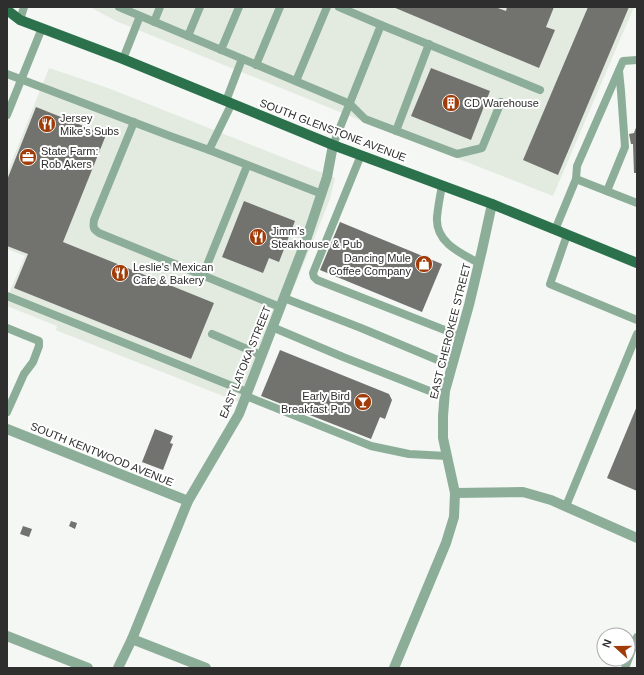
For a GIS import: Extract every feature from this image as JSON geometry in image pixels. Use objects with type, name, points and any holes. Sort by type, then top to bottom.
[{"type":"main road","name":"SOUTH GLENSTONE AVENUE","points":[[7,10],[20,20],[123,59],[361,155],[492,204],[637,263]]},
{"type":"main road","name":"SOUTH GLENSTONE AVENUE","points":[[7,20],[20,20]]},
{"type":"street","name":"EAST LATOKA STREET","points":[[118,668],[132,638],[188,501],[239,414],[305,243],[327,177],[334,144]]},
{"type":"street","name":"EAST CHEROKEE STREET","points":[[394,668],[446,543],[454,517],[456,493],[443,438],[445,391],[479,263],[492,204]]},
{"type":"street","name":"SOUTH KENTWOOD AVENUE","points":[[7,429],[188,501]]},
{"type":"street","points":[[456,493],[523,492],[566,506],[637,538]]},
{"type":"street","points":[[7,636],[88,668]]},
{"type":"street","points":[[132,638],[206,668]]},
{"type":"lane","points":[[20,20],[24,7]]},
{"type":"lane","points":[[154,22],[160,7]]},
{"type":"lane","points":[[188,36],[200,7]]},
{"type":"lane","points":[[221,50],[239,7]]},
{"type":"lane","points":[[256,65],[280,7]]},
{"type":"lane","points":[[296,81],[327,7]]},
{"type":"lane","points":[[339,7],[540,90]]},
{"type":"lane","points":[[121,8],[350,104],[365,119],[456,154],[482,148],[501,102]]},
{"type":"lane","points":[[123,59],[140,16]]},
{"type":"lane","points":[[334,144],[380,25]]},
{"type":"lane","points":[[7,115],[42,28]]},
{"type":"lane","points":[[396,131],[429,44]]},
{"type":"lane","points":[[209,150],[229,102],[242,59]]},
{"type":"lane","points":[[555,230],[576,179],[577,166],[623,61],[637,60]]},
{"type":"lane","points":[[607,191],[625,147],[619,71]]},
{"type":"lane","points":[[7,74],[322,194]]},
{"type":"lane","points":[[134,122],[94,220],[94,230],[203,275],[361,328],[452,366]]},
{"type":"lane","points":[[361,155],[314,273],[314,277],[317,280],[460,336]]},
{"type":"lane","points":[[203,275],[247,166]]},
{"type":"lane","points":[[576,179],[637,203]]},
{"type":"lane","points":[[442,186],[437,218],[438,230],[455,251],[479,263]]},
{"type":"lane","points":[[567,235],[550,284],[637,320]]},
{"type":"lane","points":[[7,296],[371,446],[409,454],[447,456]]},
{"type":"lane","points":[[272,327],[445,398]]},
{"type":"lane","points":[[7,328],[39,341],[39,346],[33,362],[24,374],[7,412]]},
{"type":"lane","points":[[212,334],[261,355]]},
{"type":"lane","points":[[566,506],[637,334]]},
{"type":"lane","points":[[625,668],[637,637]]},
{"type":"shaded area","points":[[90,7],[634,7],[553,196],[357,119],[116,21]]},
{"type":"shaded area","points":[[49,68],[108,88],[335,178],[330,199],[246,405],[58,331],[56,330],[57,326],[7,306],[7,298],[25,256],[7,249],[7,173]]},
{"type":"building","points":[[393,7],[495,7],[506,11],[507,7],[554,7],[546,27],[555,30],[539,68]]},
{"type":"building","points":[[588,7],[629,7],[558,175],[523,160]]},
{"type":"building","name":"CD Warehouse","points":[[431,68],[490,91],[471,140],[411,116]]},
{"type":"building","points":[[36,107],[106,135],[63,242],[214,303],[191,359],[14,288],[28,254],[7,246],[7,180]]},
{"type":"building","points":[[637,125],[637,173],[634,173],[633,144],[631,144],[629,134],[634,133]]},
{"type":"building","points":[[244,201],[295,221],[279,262],[269,258],[263,273],[222,257]]},
{"type":"building","points":[[340,222],[442,264],[422,312],[320,270]]},
{"type":"building","points":[[280,350],[389,394],[392,400],[385,419],[380,417],[371,439],[261,396]]},
{"type":"building","points":[[637,406],[637,491],[607,478]]},
{"type":"building","points":[[155,429],[173,436],[170,443],[173,444],[163,470],[142,462]]},
{"type":"building","points":[[71,521],[77,523],[75,529],[69,526]]},
{"type":"building","points":[[23,526],[32,529],[29,537],[20,534]]},
{"type":"place","name":"CD Warehouse","points":[[451,103]]},
{"type":"place","name":"Jersey Mike's Subs","points":[[47,124]]},
{"type":"place","name":"State Farm: Rob Akers","points":[[28,157]]},
{"type":"place","name":"Jimm's Steakhouse & Pub","points":[[258,237]]},
{"type":"place","name":"Dancing Mule Coffee Company","points":[[424,264]]},
{"type":"place","name":"Leslie's Mexican Cafe & Bakery","points":[[120,273]]},
{"type":"place","name":"Early Bird Breakfast Pub","points":[[363,402]]}]
